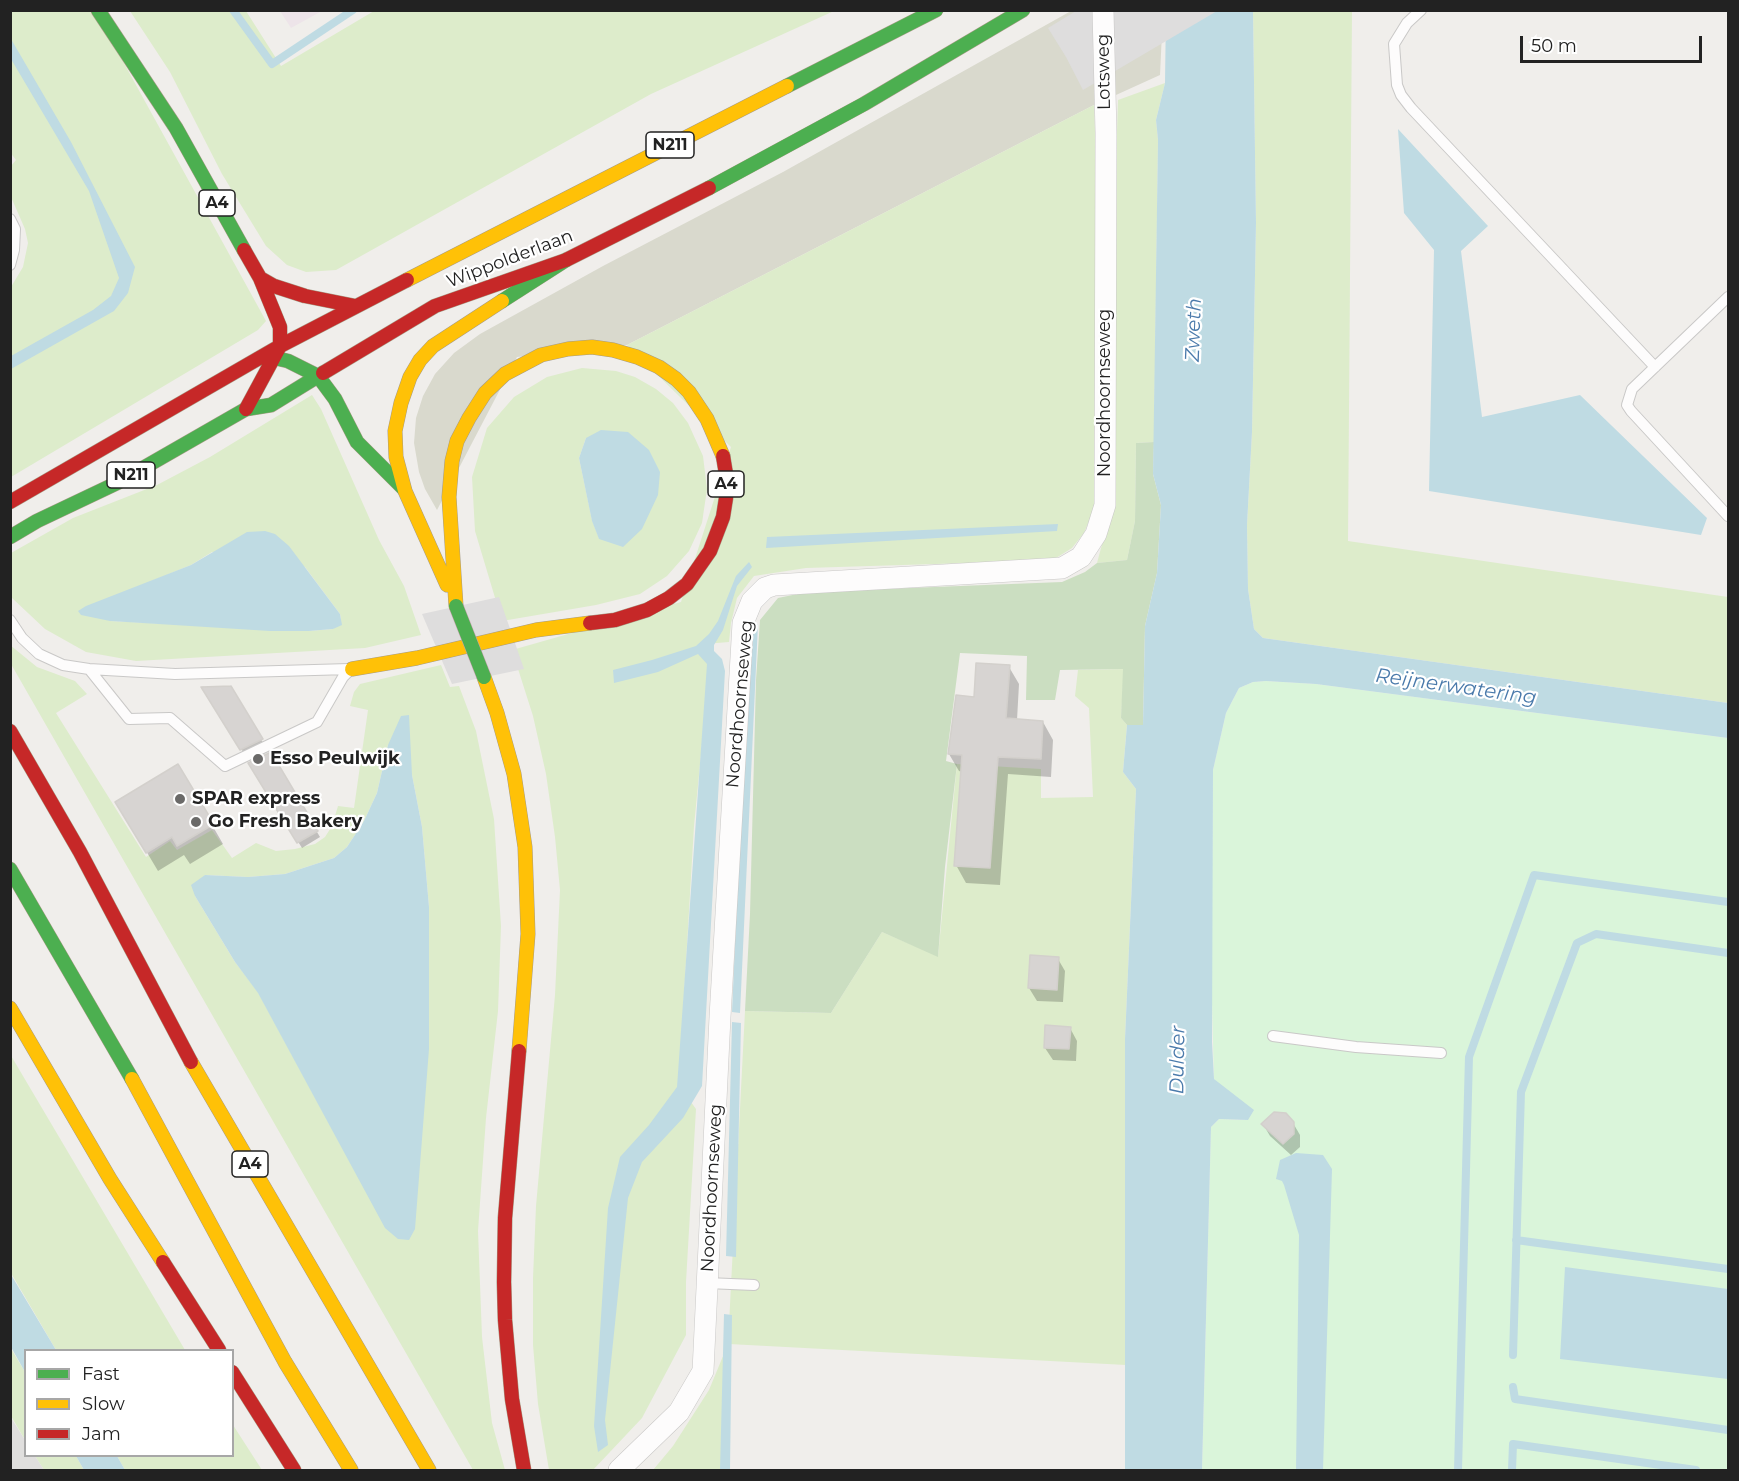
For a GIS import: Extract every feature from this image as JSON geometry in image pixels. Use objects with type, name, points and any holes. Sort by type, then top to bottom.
[{"type":"main road","name":"A4","points":[[98,10],[176,128],[260,278],[280,327],[278,352]]},
{"type":"main road","name":"Wippolderlaan","points":[[278,352],[354,306],[936,10]]},
{"type":"main road","name":"Wippolderlaan","points":[[12,536],[37,521],[117,483],[246,409],[271,405],[435,306],[566,260],[781,150],[1023,10]]},
{"type":"main road","name":"A4","points":[[524,1470],[512,1399],[505,1320],[504,1271],[505,1218],[528,934],[525,847],[514,774],[497,713],[456,606],[405,491],[396,457],[395,431],[400,403],[410,378],[420,360],[433,346],[448,334],[566,260]]},
{"type":"main road","points":[[260,278],[274,286],[305,296],[354,306]]},
{"type":"main road","name":"A4","points":[[352,669],[417,658],[536,630],[615,620],[647,610],[669,598],[687,584],[710,551],[723,517],[726,498],[726,474],[722,452],[707,418],[689,392],[659,367],[637,357],[592,347],[541,355],[505,374],[485,393],[469,418],[457,441],[452,461],[449,497],[456,606]]},
{"type":"main road","name":"A4","points":[[278,352],[318,376],[335,399],[357,442],[405,491]]},
{"type":"main road","name":"A4","points":[[260,358],[278,352]]},
{"type":"main road","points":[[246,409],[278,352]]},
{"type":"main road","name":"N211","points":[[10,502],[260,358]]},
{"type":"main road","name":"A4","points":[[10,731],[80,852],[197,1073],[429,1470]]},
{"type":"main road","points":[[10,869],[145,1102],[285,1362],[351,1470]]},
{"type":"main road","points":[[10,1008],[110,1179],[218,1349]]},
{"type":"main road","points":[[234,1375],[294,1470]]},
{"type":"street","name":"Lotsweg","points":[[1103,10],[1106,133]]},
{"type":"street","name":"Noordhoornseweg","points":[[619,1470],[679,1412],[703,1371],[720,1005],[743,623],[752,601],[765,588],[774,585],[1062,568],[1080,557],[1096,534],[1105,505],[1106,133]]},
{"type":"lane","points":[[1420,10],[1407,23],[1394,44],[1397,85],[1401,95],[1655,367]]},
{"type":"lane","points":[[10,219],[15,229],[14,250],[10,265]]},
{"type":"lane","points":[[1728,297],[1632,389],[1627,405],[1728,516]]},
{"type":"lane","name":"A4","points":[[10,620],[21,638],[39,654],[63,665],[89,669],[175,674],[352,669]]},
{"type":"lane","points":[[89,669],[129,719],[170,718],[225,766],[317,722],[343,677],[352,669]]},
{"type":"lane","points":[[1273,1036],[1356,1047],[1441,1053]]},
{"type":"lane","points":[[707,1283],[754,1285]]},
{"type":"shaded area","points":[[280,11],[322,11],[291,28]]},
{"type":"shaded area","points":[[1071,11],[1163,11],[1160,75],[1094,105],[627,345],[517,357],[437,510],[425,489],[419,472],[414,443],[416,418],[423,396],[435,374],[454,353],[480,334],[603,266],[783,172]]},
{"type":"shaded area","points":[[10,1416],[24,1438],[24,1457],[36,1457],[44,1470],[11,1470]]},
{"type":"green space","points":[[11,11],[91,11],[109,36],[266,321],[258,330],[11,477],[11,287],[23,267],[28,243],[25,229],[11,197],[11,166],[16,160],[10,152]]},
{"type":"green space","points":[[130,11],[246,11],[281,66],[374,11],[834,11],[651,94],[336,270],[306,272],[287,265],[266,246],[222,174],[170,72]]},
{"type":"green space","points":[[1253,11],[1352,11],[1348,541],[1728,597],[1728,703],[1263,638],[1254,629],[1248,589],[1247,525],[1252,432],[1256,223]]},
{"type":"green space","points":[[1165,83],[1156,120],[1158,140],[1154,442],[1136,443],[1135,521],[1127,560],[1097,563],[1104,537],[1118,100]]},
{"type":"green space","points":[[1094,105],[1098,210],[1096,480],[1094,509],[1084,533],[1072,548],[1056,558],[1032,561],[806,568],[754,576],[737,598],[729,642],[705,644],[710,662],[694,826],[680,1064],[683,1091],[696,1109],[686,1282],[686,1335],[642,1418],[593,1470],[549,1470],[538,1404],[533,1345],[533,1278],[536,1206],[555,995],[560,890],[546,774],[533,716],[512,650],[681,602],[731,447],[627,345]]},
{"type":"green space","points":[[582,368],[616,371],[635,377],[656,389],[673,403],[688,423],[703,456],[707,489],[702,523],[689,551],[667,576],[640,594],[596,605],[502,621],[475,531],[472,477],[487,428],[514,397],[547,377]],"holes":[[[586,438],[599,538],[592,520],[579,458]]]},
{"type":"green space","points":[[312,395],[321,409],[379,540],[404,586],[421,635],[365,648],[136,661],[86,652],[45,629],[12,598],[11,553],[73,518],[157,485],[210,457]],"holes":[[[212,552],[305,567],[340,614],[341,619],[333,629],[309,631],[110,621],[142,585],[191,565]]]},
{"type":"green space","points":[[1154,442],[1153,474],[1161,505],[1157,573],[1145,626],[1143,725],[1127,725],[1121,718],[1123,669],[1060,670],[1055,700],[1026,700],[1027,656],[960,653],[946,761],[957,764],[945,867],[938,957],[882,932],[831,1013],[745,1011],[760,620],[778,598],[807,592],[1062,582],[1085,572],[1097,563],[1127,560],[1135,521],[1136,443]]},
{"type":"green space","points":[[10,645],[37,667],[75,681],[87,694],[56,713],[146,857],[170,841],[177,850],[212,830],[232,858],[256,843],[276,851],[315,844],[325,837],[332,826],[338,806],[354,808],[368,710],[350,706],[354,692],[360,684],[441,665],[450,687],[459,686],[476,731],[494,819],[501,926],[498,1011],[486,1118],[478,1231],[482,1337],[492,1423],[505,1470],[473,1470],[11,664]],"holes":[[[388,745],[412,775],[422,827],[429,907],[360,1180],[258,992],[235,962],[195,896],[205,875],[248,877],[285,874],[334,858],[347,847],[364,821],[377,793]]]},
{"type":"green space","points":[[1124,669],[1121,718],[1127,725],[1123,772],[1136,789],[1125,1039],[1126,1365],[729,1344],[726,1470],[653,1470],[673,1446],[709,1390],[728,1344],[745,1011],[831,1013],[882,932],[938,956],[957,764],[1041,769],[1041,798],[1093,797],[1089,708],[1075,696],[1078,670]]},
{"type":"green space","points":[[1253,682],[1316,684],[1728,738],[1728,1470],[1202,1470],[1211,1127],[1219,1119],[1248,1120],[1214,1079],[1211,967],[1213,770],[1226,713],[1239,688]]},
{"type":"green space","points":[[10,1054],[184,1349],[55,1349],[11,1273]]},
{"type":"green space","points":[[10,1347],[24,1370],[24,1438],[11,1416]]},
{"type":"green space","points":[[234,1427],[262,1470],[125,1470],[118,1457],[234,1457]]},
{"type":"green space","points":[[36,1457],[77,1457],[84,1470],[44,1470]]},
{"type":"water","points":[[1166,11],[1253,11],[1256,223],[1252,432],[1247,525],[1248,589],[1254,629],[1263,638],[1728,703],[1728,738],[1316,684],[1266,681],[1253,682],[1239,688],[1226,713],[1213,770],[1212,1042],[1214,1079],[1254,1110],[1248,1120],[1219,1119],[1211,1127],[1202,1470],[1125,1470],[1125,1039],[1136,789],[1123,772],[1127,725],[1143,725],[1145,626],[1157,573],[1161,505],[1153,474],[1158,140],[1156,120],[1165,83]]},
{"type":"water","points":[[11,39],[71,142],[135,267],[128,293],[114,311],[11,369],[11,356],[93,310],[111,296],[119,278],[89,191],[11,59]]},
{"type":"water","points":[[1398,129],[1488,226],[1461,251],[1482,417],[1580,395],[1707,518],[1701,535],[1429,491],[1434,250],[1404,213]]},
{"type":"water","points":[[601,430],[628,432],[649,450],[660,472],[658,495],[642,529],[623,547],[599,539],[592,521],[579,458],[586,438]]},
{"type":"water","points":[[1058,524],[1057,531],[766,548],[767,537]]},
{"type":"water","points":[[265,531],[275,534],[289,546],[340,614],[342,625],[333,629],[309,631],[270,631],[110,621],[81,615],[78,611],[191,565],[247,532]]},
{"type":"water","points":[[749,562],[752,567],[737,586],[723,630],[714,645],[714,651],[722,659],[725,671],[702,1086],[683,1118],[642,1162],[628,1198],[605,1420],[608,1445],[598,1452],[594,1426],[608,1208],[620,1157],[649,1125],[677,1087],[707,664],[698,654],[658,672],[614,683],[613,670],[696,646],[709,634],[718,621],[736,576]]},
{"type":"water","points":[[749,624],[758,624],[740,1013],[732,1012]]},
{"type":"water","points":[[409,715],[412,775],[422,827],[429,907],[429,1049],[415,1229],[409,1240],[398,1239],[385,1228],[258,993],[235,962],[195,896],[191,885],[205,875],[248,877],[285,874],[334,858],[347,847],[364,821],[377,793],[388,745],[401,716]]},
{"type":"water","points":[[732,1022],[741,1023],[736,1257],[726,1256]]},
{"type":"water","points":[[1296,1153],[1323,1155],[1332,1169],[1323,1470],[1296,1470],[1299,1235],[1284,1185],[1282,1181],[1276,1179],[1280,1160]]},
{"type":"water","points":[[1565,1267],[1728,1289],[1728,1379],[1560,1359]]},
{"type":"water","points":[[10,1273],[55,1349],[24,1349],[24,1370],[11,1347]]},
{"type":"water","points":[[724,1314],[732,1315],[730,1470],[720,1470]]},
{"type":"water","points":[[77,1457],[118,1457],[125,1470],[84,1470]]},
{"type":"pier","points":[[1076,11],[1217,11],[1083,90],[1048,28]]},
{"type":"pier","points":[[499,597],[524,669],[452,684],[422,614]]},
{"type":"building","points":[[976,663],[1010,665],[1006,718],[1043,721],[1041,759],[998,757],[990,868],[954,866],[962,755],[948,754],[956,695],[974,697]]},
{"type":"building","points":[[231,686],[263,739],[240,750],[201,687]]},
{"type":"building","points":[[271,752],[318,831],[297,843],[248,763]]},
{"type":"building","points":[[178,764],[214,824],[177,846],[172,837],[146,853],[115,802]]},
{"type":"building","points":[[1030,955],[1059,957],[1057,990],[1028,988]]},
{"type":"building","points":[[1045,1025],[1071,1027],[1069,1049],[1044,1048]]},
{"type":"building","points":[[1274,1112],[1286,1113],[1294,1122],[1294,1134],[1283,1144],[1261,1124]]},
{"type":"waterway","points":[[233,10],[272,64],[353,10]]},
{"type":"waterway","points":[[1458,1470],[1469,1057],[1534,875],[1728,902]]},
{"type":"waterway","points":[[1513,1355],[1521,1092],[1577,943],[1596,934],[1728,953]]},
{"type":"waterway","points":[[1516,1240],[1728,1269]]},
{"type":"waterway","points":[[1513,1387],[1515,1399],[1728,1430]]},
{"type":"waterway","points":[[1512,1470],[1513,1444],[1696,1470]]},
{"type":"traffic: fast","points":[[98,10],[176,128],[244,250]]},
{"type":"traffic: fast","points":[[787,86],[936,10]]},
{"type":"traffic: fast","points":[[709,188],[864,104],[1023,10]]},
{"type":"traffic: fast","points":[[502,301],[566,260]]},
{"type":"traffic: fast","points":[[260,358],[288,361],[318,376],[335,399],[357,442],[404,489]]},
{"type":"traffic: fast","points":[[10,537],[37,521],[117,483],[246,409],[271,405],[323,373]]},
{"type":"traffic: fast","points":[[456,606],[484,677]]},
{"type":"traffic: fast","points":[[10,869],[132,1079]]},
{"type":"traffic: slow","points":[[407,280],[787,86]]},
{"type":"traffic: slow","points":[[447,585],[405,491],[396,457],[395,431],[410,377],[420,360],[433,346],[502,301]]},
{"type":"traffic: slow","points":[[456,606],[449,497],[452,461],[457,441],[469,418],[485,393],[505,374],[541,355],[568,349],[592,347],[637,357],[659,367],[689,392],[707,419],[723,456]]},
{"type":"traffic: slow","points":[[352,669],[417,658],[536,630],[590,623]]},
{"type":"traffic: slow","points":[[484,677],[514,774],[525,847],[528,934],[519,1051]]},
{"type":"traffic: slow","points":[[10,1008],[110,1179],[163,1262]]},
{"type":"traffic: slow","points":[[191,1062],[429,1470]]},
{"type":"traffic: slow","points":[[132,1079],[285,1362],[351,1470]]},
{"type":"traffic: jam","points":[[323,373],[435,306],[566,260],[709,188]]},
{"type":"traffic: jam","points":[[244,250],[260,278],[280,327],[280,346],[246,409]]},
{"type":"traffic: jam","points":[[260,278],[274,286],[305,296],[355,306]]},
{"type":"traffic: jam","points":[[10,502],[280,346],[407,280]]},
{"type":"traffic: jam","points":[[590,623],[615,620],[647,610],[669,598],[687,584],[710,551],[723,517],[726,498],[723,456]]},
{"type":"traffic: jam","points":[[10,731],[80,852],[191,1062]]},
{"type":"traffic: jam","points":[[519,1051],[505,1218],[504,1282],[512,1399],[524,1470]]},
{"type":"traffic: jam","points":[[163,1262],[218,1349]]},
{"type":"traffic: jam","points":[[234,1375],[294,1470]]},
{"type":"place","name":"Esso Peulwijk","points":[[258,759]]},
{"type":"place","name":"SPAR express","points":[[180,799]]},
{"type":"place","name":"Go Fresh Bakery","points":[[196,822]]},
{"type":"water label","name":"Zweth","points":[[1194,330]]},
{"type":"water label","name":"Reijnerwatering","points":[[1456,687]]},
{"type":"water label","name":"Dulder","points":[[1178,1060]]}]
